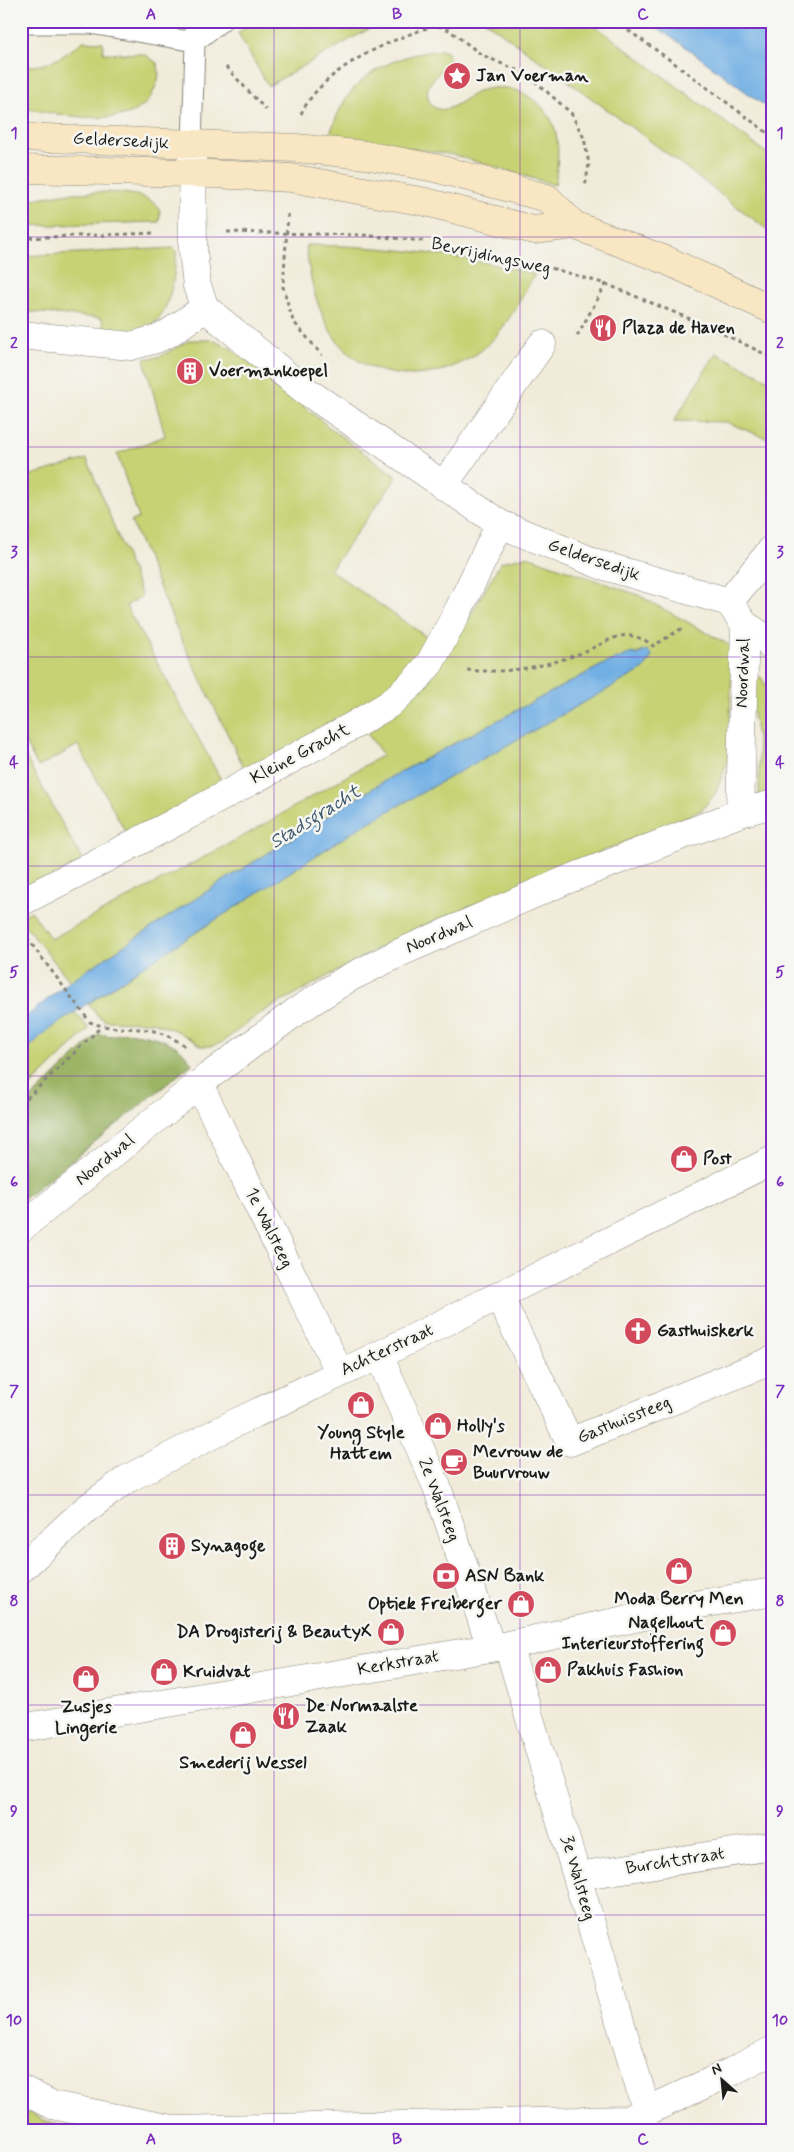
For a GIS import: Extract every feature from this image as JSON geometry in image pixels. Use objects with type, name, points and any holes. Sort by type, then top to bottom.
[{"type":"main road","name":"Geldersedijk","points":[[21,137],[192,145]]},
{"type":"main road","name":"Bevrijdingsweg","points":[[192,145],[296,148],[365,155],[435,168],[548,198],[574,225],[668,261],[773,310]]},
{"type":"main road","name":"Geldersedijk","points":[[21,169],[191,173]]},
{"type":"main road","name":"Bevrijdingsweg","points":[[191,173],[290,178],[357,189],[426,202],[534,230],[574,225]]},
{"type":"street","name":"Geldersedijk","points":[[192,145],[191,232],[196,286],[205,308],[302,388],[500,524],[601,565],[729,602]]},
{"type":"street","points":[[21,335],[131,346],[156,340],[205,308]]},
{"type":"street","points":[[443,486],[542,344]]},
{"type":"street","name":"Kleine Gracht","points":[[21,902],[170,825],[356,724],[388,704],[415,681],[430,663],[458,611],[500,524]]},
{"type":"street","points":[[773,548],[729,602],[745,625],[767,639],[773,648]]},
{"type":"street","name":"Noordwal","points":[[21,1228],[204,1080],[297,1011],[347,979],[398,953],[564,881],[740,813],[745,625]]},
{"type":"street","points":[[740,813],[773,804]]},
{"type":"street","name":"1e Walsteeg","points":[[204,1080],[340,1373]]},
{"type":"street","name":"Achterstraat","points":[[21,1569],[86,1510],[127,1480],[235,1423],[379,1355],[773,1160]]},
{"type":"street","name":"Gasthuissteeg","points":[[499,1296],[570,1442],[773,1360]]},
{"type":"street","name":"2e Walsteeg","points":[[379,1355],[436,1487],[499,1646]]},
{"type":"street","name":"Kerkstraat","points":[[21,1728],[499,1646],[700,1604],[773,1592]]},
{"type":"street","name":"3e Walsteeg","points":[[499,1646],[577,1876],[635,2121]]},
{"type":"street","name":"Burchtstraat","points":[[577,1876],[773,1846]]},
{"type":"street","points":[[21,2089],[52,2105],[176,2130],[635,2121],[773,2050]]},
{"type":"lane","points":[[192,145],[194,21]]},
{"type":"lane","points":[[21,24],[90,24],[195,42],[222,21]]},
{"type":"path","points":[[615,21],[773,137]]},
{"type":"path","points":[[299,118],[306,103],[337,73],[353,61],[399,37],[436,25],[449,30],[482,55],[528,75],[571,113],[584,138],[590,164],[584,197],[555,269]]},
{"type":"path","points":[[21,238],[191,232]]},
{"type":"path","name":"Bevrijdingsweg","points":[[191,232],[286,232],[362,235],[431,242]]},
{"type":"path","points":[[286,232],[283,287],[293,321],[327,362]]},
{"type":"path","name":"Bevrijdingsweg","points":[[536,264],[606,284],[707,326],[773,358]]},
{"type":"path","points":[[542,344],[568,353],[606,284]]},
{"type":"path","points":[[430,663],[450,668],[483,672],[528,668],[554,663],[621,636],[646,640],[653,646],[685,627]]},
{"type":"path","points":[[26,936],[90,1022],[102,1027],[150,1030],[178,1041],[196,1054],[204,1080]]},
{"type":"path","points":[[21,1104],[102,1027]]},
{"type":"green space","points":[[253,21],[383,21],[268,86],[238,33]]},
{"type":"green space","points":[[485,21],[589,21],[773,158],[773,234],[645,137]]},
{"type":"green space","points":[[83,41],[103,42],[103,53],[144,54],[157,63],[159,71],[158,81],[144,105],[130,113],[113,117],[94,118],[21,108],[21,65],[38,65],[55,60]]},
{"type":"green space","points":[[442,50],[450,58],[429,85],[427,91],[428,98],[432,106],[438,109],[452,107],[480,91],[492,88],[513,89],[528,96],[539,104],[553,124],[558,146],[555,185],[454,155],[329,136],[347,97],[366,77],[389,63],[402,58]]},
{"type":"green space","points":[[116,192],[141,196],[158,207],[160,212],[159,222],[21,226],[21,201],[69,193]]},
{"type":"green space","points":[[306,245],[364,247],[421,252],[478,261],[535,274],[503,327],[478,353],[460,364],[440,371],[419,375],[399,374],[379,370],[361,362],[344,349],[331,332],[325,322],[314,290]]},
{"type":"green space","points":[[173,248],[176,251],[176,257],[171,292],[167,304],[162,314],[145,329],[130,334],[115,333],[105,331],[102,318],[21,311],[21,256]]},
{"type":"green space","points":[[190,340],[212,340],[232,349],[334,431],[397,477],[330,570],[434,642],[379,698],[247,774],[183,643],[131,521],[139,518],[117,454],[165,436],[144,359],[159,357]]},
{"type":"green space","points":[[716,353],[773,382],[773,443],[766,438],[726,422],[674,421]]},
{"type":"green space","points":[[87,459],[142,596],[126,606],[225,787],[129,838],[78,745],[38,767],[21,735],[21,478]]},
{"type":"green space","points":[[527,556],[638,595],[733,647],[728,760],[716,792],[702,810],[406,933],[259,1014],[221,1043],[202,1046],[177,1031],[152,1022],[106,1021],[97,1015],[88,1004],[142,967],[362,826],[644,669],[652,656],[647,650],[604,664],[391,777],[215,886],[70,981],[21,921],[21,917],[31,911],[51,939],[249,833],[383,755],[366,732],[448,654],[501,562]]},
{"type":"green space","points":[[761,677],[773,697],[773,793],[759,797],[759,752],[750,694],[753,679]]},
{"type":"green space","points":[[21,749],[83,861],[21,892]]},
{"type":"green space","points":[[75,1012],[89,1029],[21,1095],[21,1056],[45,1032]]},
{"type":"green space","points":[[126,1032],[154,1037],[172,1044],[180,1049],[192,1064],[21,1201],[21,1108],[98,1034],[111,1036]]},
{"type":"green space","points":[[21,2108],[42,2120],[83,2131],[21,2131]]},
{"type":"water","points":[[646,21],[773,21],[773,112],[683,45]]},
{"type":"water","points":[[647,650],[652,656],[644,669],[362,826],[142,967],[45,1032],[21,1056],[21,1021],[70,981],[215,886],[391,777],[604,664],[632,653],[637,655]]},
{"type":"place","name":"Jan Voerman","points":[[457,76]]},
{"type":"place","name":"Plaza de Haven","points":[[603,328]]},
{"type":"place","name":"Voermankoepel","points":[[190,371]]},
{"type":"place","name":"Post","points":[[684,1159]]},
{"type":"place","name":"Gasthuiskerk","points":[[638,1331]]},
{"type":"place","name":"Young Style Hattem","points":[[361,1405]]},
{"type":"place","name":"Holly's","points":[[438,1426]]},
{"type":"place","name":"Mevrouw de Buurvrouw","points":[[454,1462]]},
{"type":"place","name":"Synagoge","points":[[172,1546]]},
{"type":"place","name":"Moda Berry Men","points":[[679,1571]]},
{"type":"place","name":"ASN Bank","points":[[446,1576]]},
{"type":"place","name":"Optiek Freiberger","points":[[521,1604]]},
{"type":"place","name":"DA Drogisterij & BeautyX","points":[[391,1632]]},
{"type":"place","name":"Nagelhout Interieurstoffering","points":[[723,1633]]},
{"type":"place","name":"Pakhuis Fashion","points":[[548,1670]]},
{"type":"place","name":"Kruidvat","points":[[164,1672]]},
{"type":"place","name":"Zusjes Lingerie","points":[[86,1679]]},
{"type":"place","name":"De Normaalste Zaak","points":[[286,1716]]},
{"type":"place","name":"Smederij Wessel","points":[[243,1735]]},
{"type":"water label","name":"Stadsgracht","points":[[315,817]]}]
